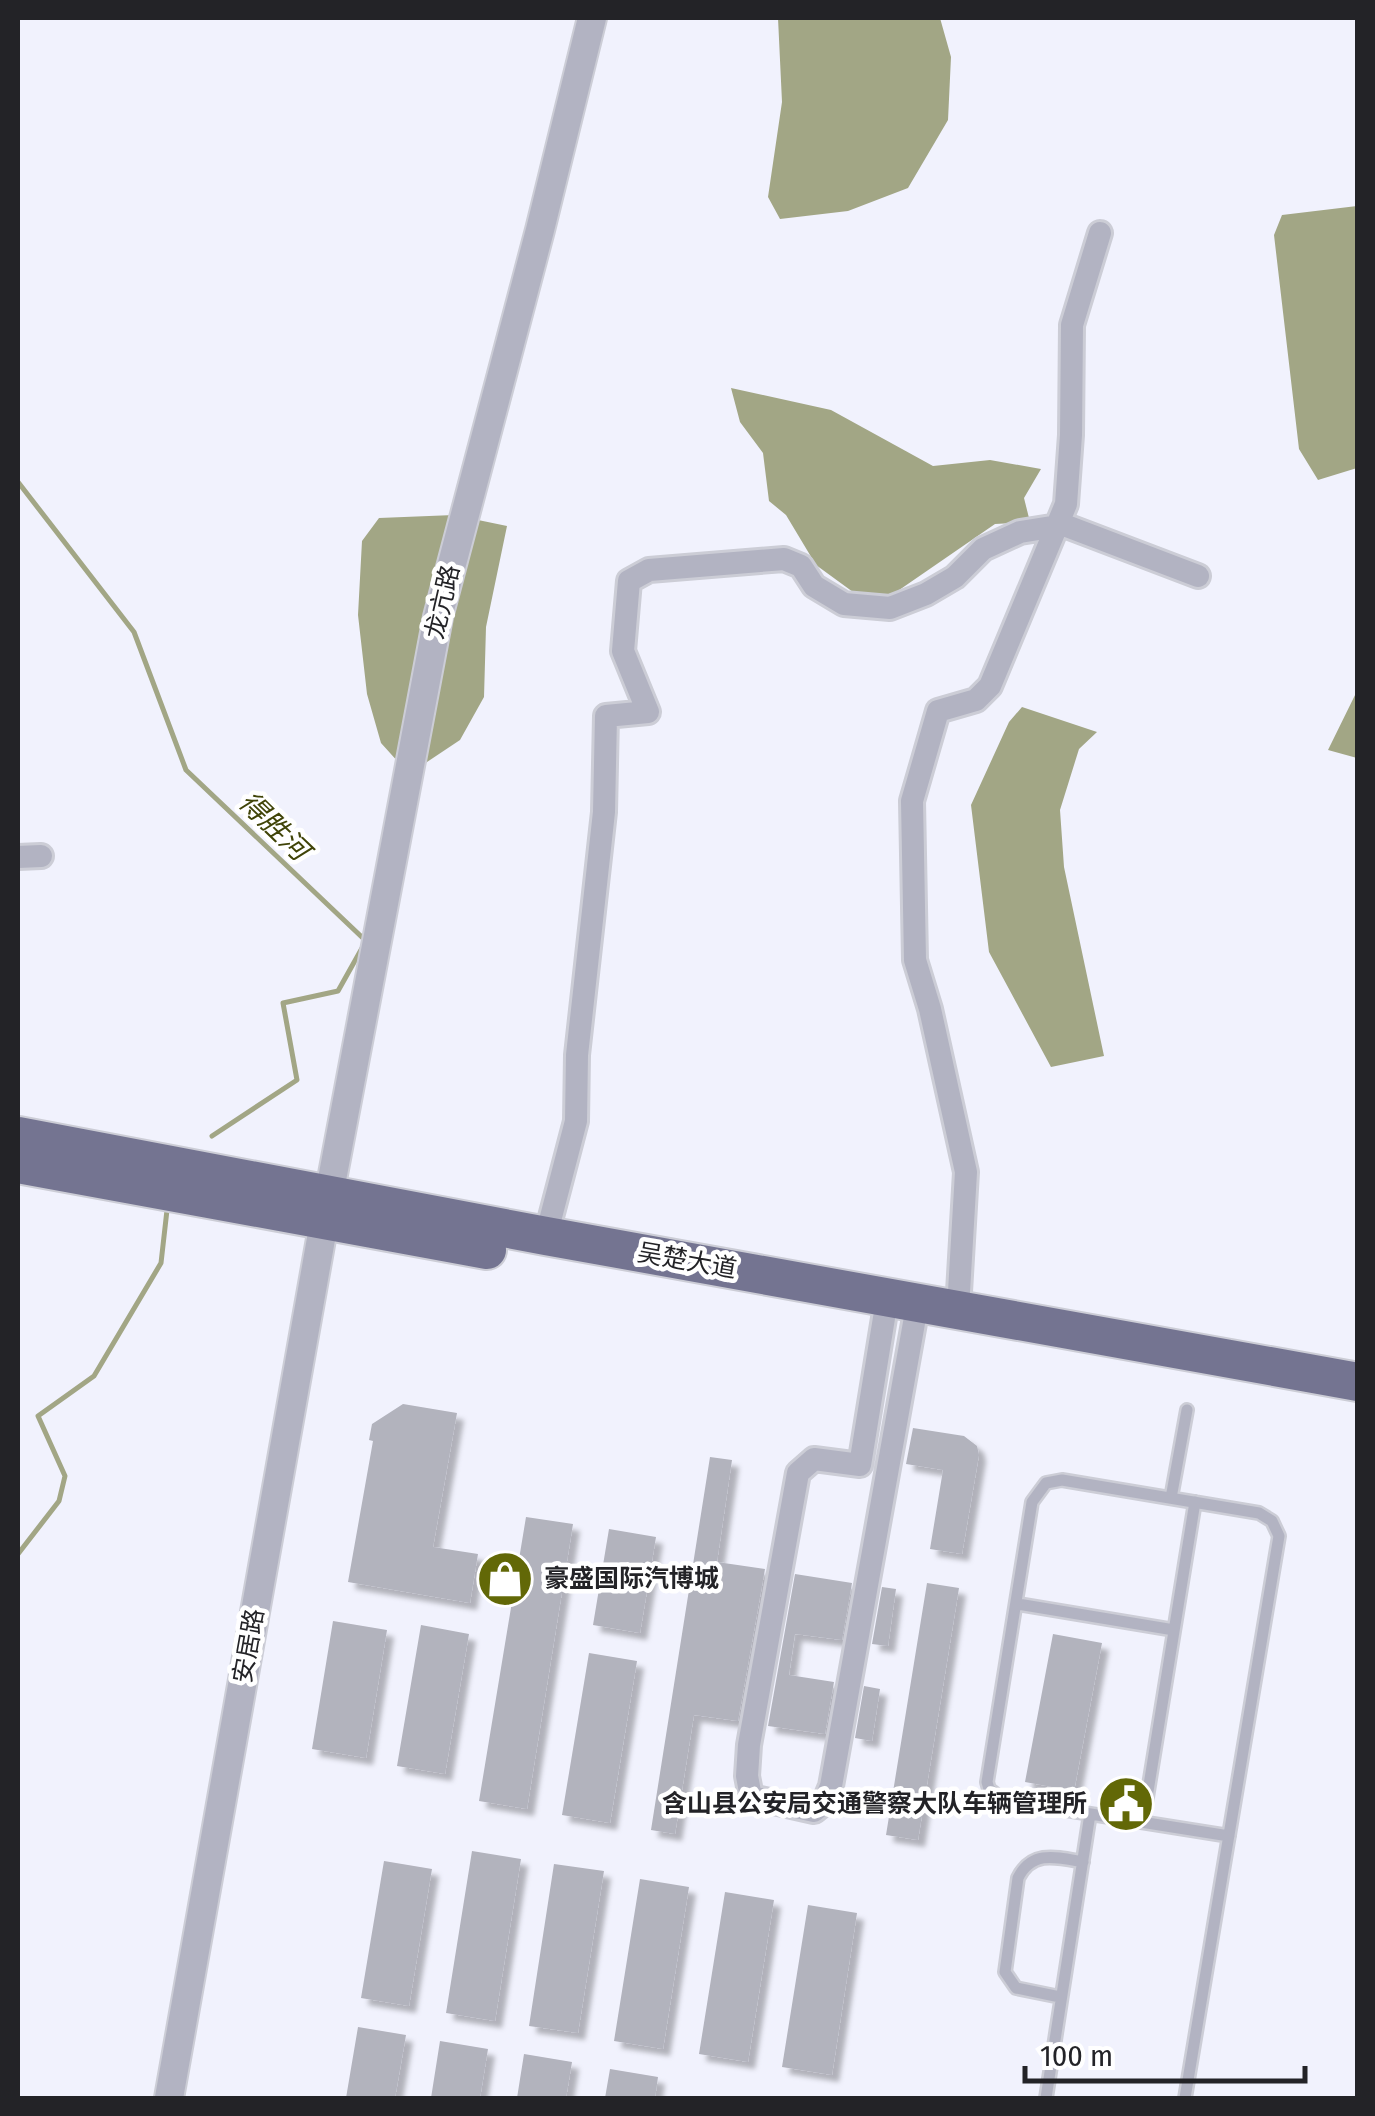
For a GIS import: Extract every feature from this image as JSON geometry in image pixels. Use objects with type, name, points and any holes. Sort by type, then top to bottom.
[{"type":"highway","name":"吴楚大道","points":[[18,1136],[72,1160],[1358,1408]]},
{"type":"highway","name":"吴楚大道","points":[[18,1164],[72,1160]]},
{"type":"highway","name":"吴楚大道","points":[[327,1208],[546,1236],[1358,1382]]},
{"type":"street","name":"龙亢路","points":[[327,1208],[438,616],[592,18]]},
{"type":"street","points":[[958,1309],[966,1172],[930,1009],[915,960],[912,801],[938,711],[976,700],[990,686],[1066,504],[1072,325],[1100,233]]},
{"type":"street","points":[[546,1236],[576,1120],[577,1056],[604,812],[606,716],[648,712],[623,651],[628,581],[648,570],[784,559],[801,566],[814,586],[844,604],[890,608],[926,594],[954,577],[983,549],[1020,532],[1064,525],[1198,576]]},
{"type":"street","name":"安居路","points":[[169,2098],[327,1208]]},
{"type":"street","points":[[899,1321],[831,1786],[824,1803],[814,1812],[751,1797],[746,1776],[749,1745],[798,1473],[814,1459],[860,1465],[899,1321]]},
{"type":"lane","points":[[1171,1498],[1187,1410]]},
{"type":"lane","points":[[1185,2098],[1229,1836],[1279,1536],[1272,1521],[1259,1512],[1051,1481],[1040,1487],[1032,1502],[987,1782],[989,1789],[1003,1800],[1229,1836]]},
{"type":"lane","points":[[1142,1822],[1195,1502]]},
{"type":"lane","points":[[1018,1604],[1174,1630]]},
{"type":"lane","points":[[1046,2098],[1090,1814]]},
{"type":"lane","points":[[1060,1997],[1016,1988],[1006,1972],[1018,1878],[1023,1868],[1039,1857],[1082,1862]]},
{"type":"shaded area","points":[[778,18],[940,18],[951,57],[948,120],[908,188],[848,211],[780,219],[768,197],[782,102]]},
{"type":"shaded area","points":[[1357,206],[1357,468],[1318,480],[1299,449],[1274,235],[1282,215]]},
{"type":"shaded area","points":[[731,388],[831,410],[933,466],[990,460],[1041,469],[1024,498],[1030,522],[995,524],[889,597],[853,592],[816,565],[786,515],[769,501],[763,453],[740,422]]},
{"type":"shaded area","points":[[454,515],[507,526],[486,627],[484,697],[460,740],[409,774],[381,743],[367,694],[358,615],[362,541],[379,518]]},
{"type":"shaded area","points":[[1357,691],[1357,758],[1328,750]]},
{"type":"shaded area","points":[[1022,707],[1097,732],[1079,749],[1060,810],[1064,867],[1104,1056],[1051,1067],[989,952],[971,805],[1009,722]]},
{"type":"building","points":[[403,1404],[457,1413],[433,1547],[478,1554],[470,1603],[348,1582],[373,1441],[369,1440],[372,1424]]},
{"type":"building","points":[[913,1428],[964,1436],[977,1446],[979,1455],[962,1554],[930,1549],[943,1470],[906,1464]]},
{"type":"building","points":[[710,1457],[732,1460],[717,1562],[765,1569],[738,1721],[694,1715],[675,1834],[651,1830]]},
{"type":"building","points":[[526,1517],[573,1524],[527,1809],[479,1801]]},
{"type":"building","points":[[609,1529],[656,1537],[640,1633],[593,1625]]},
{"type":"building","points":[[795,1574],[852,1583],[842,1640],[795,1634],[789,1675],[834,1682],[825,1734],[768,1726]]},
{"type":"building","points":[[927,1583],[959,1588],[918,1840],[886,1835]]},
{"type":"building","points":[[882,1587],[896,1589],[888,1646],[872,1644]]},
{"type":"building","points":[[333,1621],[387,1630],[366,1758],[312,1749]]},
{"type":"building","points":[[421,1625],[469,1634],[445,1774],[397,1766]]},
{"type":"building","points":[[1053,1634],[1102,1643],[1074,1791],[1025,1782]]},
{"type":"building","points":[[589,1653],[637,1661],[610,1823],[562,1815]]},
{"type":"building","points":[[864,1686],[880,1689],[872,1741],[855,1738]]},
{"type":"building","points":[[472,1851],[521,1859],[495,2021],[446,2013]]},
{"type":"building","points":[[384,1861],[432,1869],[409,2006],[361,1998]]},
{"type":"building","points":[[554,1864],[604,1871],[578,2033],[529,2026]]},
{"type":"building","points":[[640,1879],[689,1887],[663,2049],[614,2041]]},
{"type":"building","points":[[725,1892],[774,1900],[748,2062],[699,2054]]},
{"type":"building","points":[[808,1905],[857,1913],[832,2075],[782,2067]]},
{"type":"building","points":[[358,2027],[406,2035],[395,2098],[346,2098]]},
{"type":"building","points":[[440,2041],[488,2049],[480,2098],[431,2098]]},
{"type":"building","points":[[524,2054],[572,2062],[566,2098],[517,2098]]},
{"type":"building","points":[[610,2069],[658,2077],[655,2098],[605,2098]]},
{"type":"waterway","name":"得胜河","points":[[18,482],[134,632],[186,770],[366,941],[338,991],[283,1003],[297,1080],[212,1136]]},
{"type":"waterway","name":"得胜河","points":[[18,1554],[59,1501],[65,1476],[38,1416],[94,1376],[161,1263],[167,1210]]},
{"type":"place","name":"豪盛国际汽博城","points":[[505,1579]]},
{"type":"place","name":"含山县公安局交通警察大队车辆管理所","points":[[1126,1804]]}]
